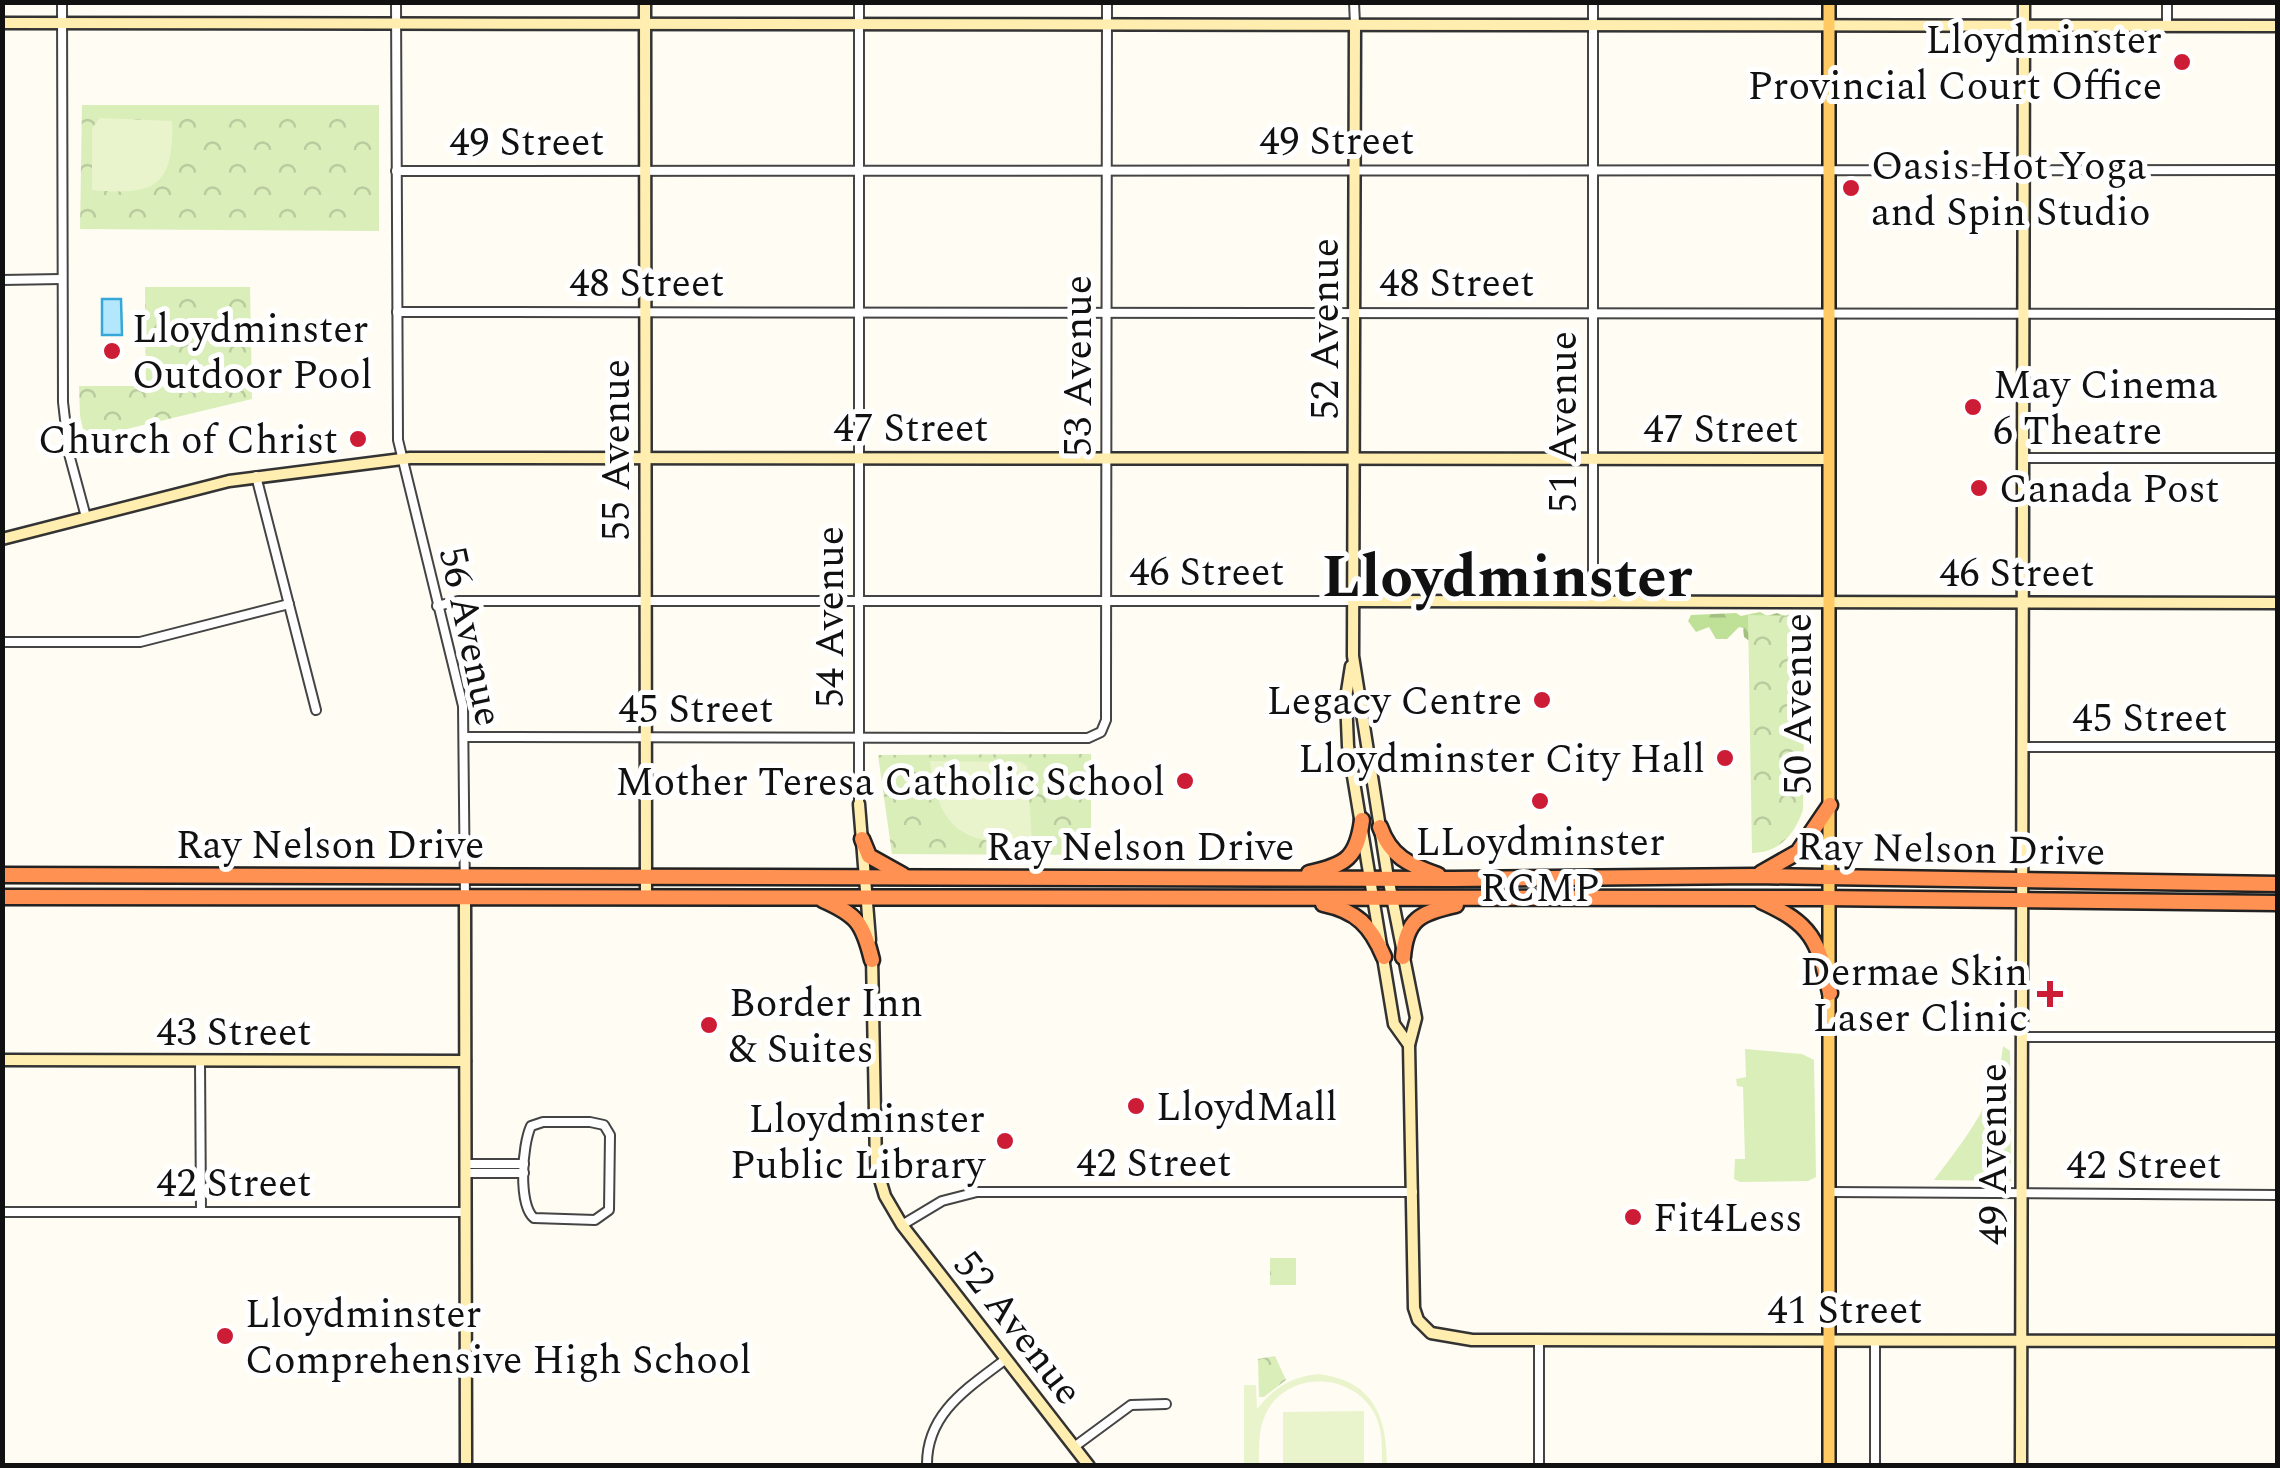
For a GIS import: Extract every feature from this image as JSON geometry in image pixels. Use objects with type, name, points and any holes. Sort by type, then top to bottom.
[{"type":"highway","points":[[1755,876],[1798,852],[1830,805]]},
{"type":"highway","points":[[1285,878],[1324,870],[1347,860],[1360,837],[1362,820]]},
{"type":"highway","points":[[1380,826],[1393,853],[1412,866],[1453,879]]},
{"type":"highway","points":[[862,839],[869,856],[909,877]]},
{"type":"highway","name":"Ray Nelson Drive","points":[[2,876],[1755,876],[2278,884]]},
{"type":"highway","name":"Ray Nelson Drive","points":[[2,896],[2278,902]]},
{"type":"highway","points":[[817,898],[856,918],[866,935],[872,960]]},
{"type":"highway","points":[[1298,898],[1338,907],[1358,917],[1374,934],[1384,957]]},
{"type":"highway","points":[[1756,898],[1791,916],[1808,930],[1820,949],[1830,992]]},
{"type":"highway","points":[[1208,910],[1232,899]]},
{"type":"highway","points":[[1403,957],[1404,940],[1414,921],[1442,908],[1479,899]]},
{"type":"main road","name":"50 Avenue","points":[[1829,2],[1829,1466]]},
{"type":"street","points":[[62,2],[62,402],[69,454],[86,517]]},
{"type":"street","name":"56 Avenue","points":[[396,2],[400,459],[463,706],[465,737],[466,1466]]},
{"type":"street","name":"55 Avenue","points":[[646,2],[646,898]]},
{"type":"street","name":"54 Avenue","points":[[859,2],[860,804],[872,960],[876,1166],[885,1196],[902,1225]]},
{"type":"street","name":"53 Avenue","points":[[1104,729],[1107,2]]},
{"type":"street","name":"52 Avenue","points":[[1354,2],[1354,601],[1346,729],[1394,1024],[1409,1045]]},
{"type":"street","name":"51 Avenue","points":[[1592,2],[1592,601]]},
{"type":"street","name":"49 Avenue","points":[[2021,1466],[2024,2]]},
{"type":"street","points":[[2167,2],[2167,26]]},
{"type":"street","points":[[2,23],[2278,26]]},
{"type":"street","name":"49 Street","points":[[396,171],[2278,170]]},
{"type":"street","points":[[2,280],[61,279]]},
{"type":"street","name":"48 Street","points":[[397,312],[2278,314]]},
{"type":"street","points":[[2023,458],[2278,458]]},
{"type":"street","name":"47 Street","points":[[2,539],[256,476],[400,459],[1828,459]]},
{"type":"street","points":[[256,476],[316,710]]},
{"type":"street","name":"46 Street","points":[[438,606],[458,601],[2278,603]]},
{"type":"street","points":[[2,642],[140,642],[289,604]]},
{"type":"street","name":"52 Avenue","points":[[1353,656],[1392,899],[1416,1018],[1409,1045],[1412,1294],[1418,1320]]},
{"type":"street","name":"45 Street","points":[[465,737],[1088,738],[1104,729]]},
{"type":"street","name":"45 Street","points":[[2022,747],[2278,747]]},
{"type":"street","points":[[2022,1037],[2278,1037]]},
{"type":"street","name":"43 Street","points":[[2,1060],[465,1061]]},
{"type":"street","points":[[200,1060],[201,1212]]},
{"type":"street","points":[[590,1122],[604,1126],[610,1135],[609,1210],[595,1220],[534,1218],[525,1208],[524,1168],[528,1132],[535,1123],[590,1122]]},
{"type":"street","points":[[465,1168],[524,1168]]},
{"type":"street","name":"42 Street","points":[[902,1225],[949,1198],[977,1192],[1413,1192]]},
{"type":"street","name":"42 Street","points":[[1830,1192],[2278,1195]]},
{"type":"street","name":"42 Street","points":[[2,1212],[465,1212]]},
{"type":"street","name":"52 Avenue","points":[[902,1225],[1088,1466]]},
{"type":"street","name":"41 Street","points":[[1418,1320],[1431,1333],[1443,1337],[2278,1341]]},
{"type":"street","points":[[1539,1339],[1539,1466]]},
{"type":"street","points":[[1875,1340],[1875,1466]]},
{"type":"street","points":[[928,1466],[930,1434],[942,1413],[1006,1359]]},
{"type":"street","points":[[1074,1446],[1131,1405],[1166,1404]]},
{"type":"green space","points":[[82,105],[379,105],[379,231],[80,229]]},
{"type":"green space","points":[[100,118],[172,121],[169,160],[156,182],[131,191],[92,190],[92,128]]},
{"type":"green space","points":[[145,287],[250,287],[252,399],[85,439],[79,386],[146,386]]},
{"type":"green space","points":[[1798,611],[1812,629],[1813,650],[1806,651],[1799,641],[1752,643],[1739,627],[1727,639],[1716,639],[1709,627],[1696,632],[1688,621],[1691,615],[1741,616],[1760,612],[1785,616]]},
{"type":"green space","points":[[1748,615],[1805,616],[1803,810],[1795,827],[1778,846],[1752,853]]},
{"type":"green space","points":[[1091,754],[1091,855],[892,854],[878,755]]},
{"type":"green space","points":[[930,761],[1020,762],[1027,766],[1032,844],[989,841],[959,830],[940,805]]},
{"type":"green space","points":[[2003,1046],[2010,1051],[2011,1181],[1934,1180],[1987,1101]]},
{"type":"green space","points":[[1745,1049],[1802,1054],[1814,1060],[1816,1177],[1808,1181],[1734,1179],[1735,1159],[1745,1159],[1743,1087],[1737,1086],[1736,1079],[1746,1077]]},
{"type":"green space","points":[[1270,1258],[1296,1258],[1296,1285],[1270,1285]]},
{"type":"green space","points":[[1275,1356],[1286,1380],[1259,1397],[1258,1359]]},
{"type":"green space","points":[[1319,1374],[1352,1384],[1373,1404],[1384,1431],[1387,1465],[1382,1465],[1376,1417],[1362,1398],[1348,1388],[1316,1382],[1285,1391],[1273,1403],[1261,1430],[1259,1465],[1244,1465],[1244,1385],[1256,1385],[1257,1409],[1284,1384]]},
{"type":"green space","points":[[1364,1411],[1364,1465],[1283,1465],[1283,1412]]},
{"type":"water","points":[[102,299],[121,299],[122,335],[102,335]]},
{"type":"place","name":"Lloydminster Provincial Court Office","points":[[2182,62]]},
{"type":"place","name":"Oasis Hot Yoga and Spin Studio","points":[[1851,188]]},
{"type":"place","name":"Lloydminster Outdoor Pool","points":[[112,351]]},
{"type":"place","name":"May Cinema 6 Theatre","points":[[1973,407]]},
{"type":"place","name":"Church of Christ","points":[[358,439]]},
{"type":"place","name":"Canada Post","points":[[1979,488]]},
{"type":"place","name":"Legacy Centre","points":[[1542,700]]},
{"type":"place","name":"Lloydminster City Hall","points":[[1725,758]]},
{"type":"place","name":"Mother Teresa Catholic School","points":[[1185,781]]},
{"type":"place","name":"LLoydminster RCMP","points":[[1540,801]]},
{"type":"place","name":"Dermae Skin Laser Clinic","points":[[2050,994]]},
{"type":"place","name":"Border Inn & Suites","points":[[709,1025]]},
{"type":"place","name":"LloydMall","points":[[1136,1106]]},
{"type":"place","name":"Lloydminster Public Library","points":[[1005,1141]]},
{"type":"place","name":"Fit4Less","points":[[1633,1217]]},
{"type":"place","name":"Lloydminster Comprehensive High School","points":[[225,1336]]},
{"type":"district","name":"Lloydminster","points":[[1507,575]]}]
